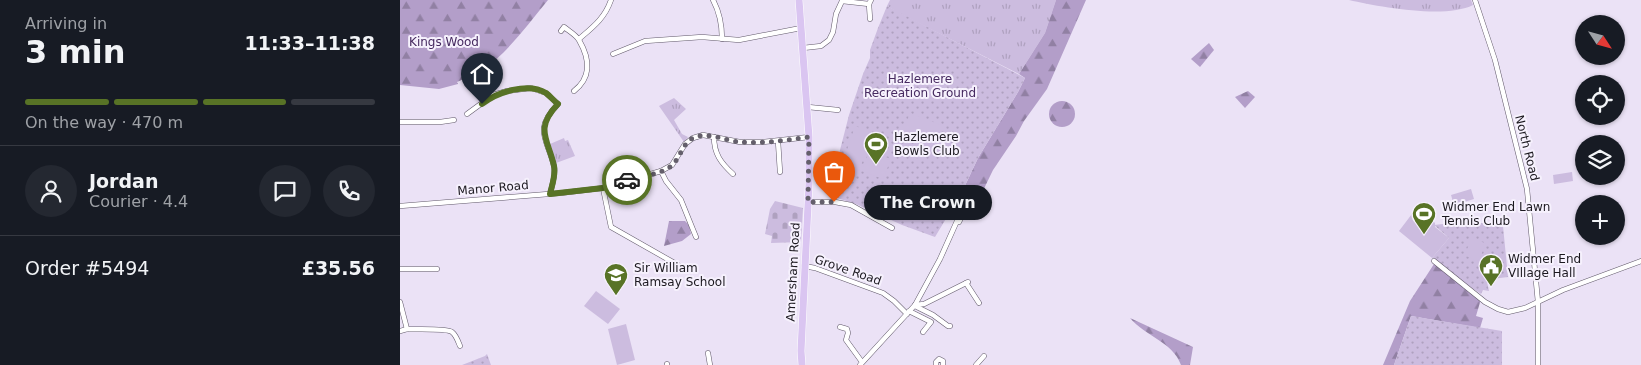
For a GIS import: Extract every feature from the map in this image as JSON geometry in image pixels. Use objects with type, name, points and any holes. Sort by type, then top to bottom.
[{"type":"main road","name":"Amersham Road","points":[[799,0],[809,137],[802,365]]},
{"type":"street","points":[[579,39],[601,20],[608,10],[611,0]]},
{"type":"street","points":[[713,0],[720,12],[722,39]]},
{"type":"street","points":[[803,48],[820,46],[829,40],[833,32],[841,0],[870,2],[870,18]]},
{"type":"street","name":"North Road","points":[[1475,0],[1495,60],[1523,169],[1530,212],[1538,302],[1538,365]]},
{"type":"street","points":[[561,31],[564,26],[579,39],[588,67],[586,78],[582,85],[574,91]]},
{"type":"street","points":[[612,54],[645,41],[702,37],[739,40],[801,28]]},
{"type":"street","points":[[467,114],[493,95],[508,91],[531,88],[546,93],[552,98],[558,104],[550,112],[544,125],[544,136],[554,167],[550,194]]},
{"type":"street","points":[[808,106],[838,110]]},
{"type":"street","points":[[400,122],[454,120]]},
{"type":"street","name":"Manor Road","points":[[400,206],[603,188],[661,171],[672,165],[685,144],[693,138],[703,135],[740,142],[778,141],[809,137]]},
{"type":"street","points":[[714,137],[717,157],[733,174]]},
{"type":"street","points":[[778,141],[780,172]]},
{"type":"street","points":[[661,171],[666,181],[681,200],[696,237]]},
{"type":"street","points":[[603,188],[611,227],[678,265]]},
{"type":"street","points":[[808,202],[834,202],[851,205],[892,228]]},
{"type":"street","points":[[840,327],[847,329],[848,332],[844,342],[861,363],[915,306],[956,223],[961,218]]},
{"type":"street","points":[[956,223],[962,226]]},
{"type":"street","points":[[1434,260],[1486,302],[1508,312],[1525,308],[1563,290],[1641,261]]},
{"type":"street","name":"Grove Road","points":[[804,266],[816,268],[883,293],[908,313],[931,322],[923,332]]},
{"type":"street","points":[[400,269],[437,269]]},
{"type":"street","points":[[915,306],[924,304],[967,283],[980,303]]},
{"type":"street","points":[[400,302],[407,329]]},
{"type":"street","points":[[915,306],[933,315],[941,323],[950,326]]},
{"type":"street","points":[[400,331],[407,329],[446,330],[455,336],[460,346]]},
{"type":"street","points":[[708,353],[710,365]]},
{"type":"street","points":[[976,365],[984,356]]},
{"type":"street","points":[[936,365],[939,359],[943,361],[943,365]]},
{"type":"green space","name":"Kings Wood","points":[[400,0],[548,0],[517,38],[492,63],[479,72],[457,82],[458,84],[439,89],[400,85]]},
{"type":"green space","points":[[890,0],[1056,0],[1045,33],[1019,74],[897,12],[887,6]]},
{"type":"green space","points":[[1056,0],[1086,0],[1047,89],[993,170],[979,199],[972,196],[959,220],[947,215],[962,192],[978,158],[1018,92],[1025,78],[1019,74],[1045,33]]},
{"type":"green space","points":[[1349,0],[1471,0],[1473,5],[1461,9],[1430,11],[1377,6]]},
{"type":"green space","name":"Hazlemere Recreation Ground","points":[[887,6],[1025,78],[935,237],[837,198],[839,154],[849,115],[870,58],[870,50]]},
{"type":"green space","points":[[1209,43],[1214,50],[1200,67],[1191,59]]},
{"type":"green space","points":[[1248,91],[1255,97],[1245,108],[1235,97]]},
{"type":"green space","points":[[674,98],[686,109],[674,120],[682,134],[688,137],[684,142],[659,106]]},
{"type":"green space","points":[[1062,101],[1071,105],[1075,114],[1071,123],[1062,127],[1053,123],[1049,114],[1053,105]]},
{"type":"green space","points":[[910,113],[941,125],[932,147],[902,134]]},
{"type":"green space","points":[[855,126],[873,132],[859,171],[842,165]]},
{"type":"green space","points":[[564,138],[565,141],[568,140],[575,156],[556,163],[550,144]]},
{"type":"green space","points":[[912,147],[926,153],[923,161],[909,155]]},
{"type":"green space","name":"Hazlemere Bowls Club","points":[[869,151],[891,159],[883,179],[862,171]]},
{"type":"green space","points":[[1572,172],[1573,181],[1554,184],[1553,175]]},
{"type":"green space","points":[[1471,189],[1474,199],[1454,205],[1451,195]]},
{"type":"green space","points":[[775,201],[803,208],[801,242],[771,243],[772,236],[765,234],[770,209]]},
{"type":"green space","name":"Widmer End Lawn Tennis Club","points":[[1418,206],[1435,223],[1435,227],[1449,238],[1432,258],[1399,231]]},
{"type":"green space","points":[[669,221],[685,221],[689,225],[691,234],[682,241],[664,246]]},
{"type":"green space","points":[[1484,223],[1503,226],[1508,277],[1492,279],[1491,276],[1486,277],[1489,291],[1483,290],[1481,294],[1432,258],[1449,238],[1434,225]]},
{"type":"green space","points":[[1473,237],[1486,244],[1478,261],[1464,255]]},
{"type":"green space","points":[[1434,264],[1481,299],[1476,316],[1483,318],[1480,328],[1411,316],[1394,365],[1383,365],[1410,301]]},
{"type":"green space","points":[[596,291],[620,309],[608,324],[584,306]]},
{"type":"green space","points":[[1411,316],[1502,331],[1502,365],[1394,365]]},
{"type":"green space","points":[[1130,318],[1193,347],[1190,365],[1181,365],[1172,350],[1143,330]]},
{"type":"green space","points":[[626,324],[635,360],[617,365],[608,329]]},
{"type":"green space","points":[[487,354],[491,365],[462,365],[485,356]]},
{"type":"way so far","points":[[627,180],[661,171],[672,165],[685,144],[693,138],[703,135],[740,142],[778,141],[809,137],[808,202],[834,202]]},
{"type":"place","name":"Hazlemere Bowls Club","points":[[876,165]]},
{"type":"place","name":"The Crown","points":[[834,202]]},
{"type":"place","name":"Widmer End Lawn Tennis Club","points":[[1424,235]]},
{"type":"place","name":"Widmer End VIllage Hall","points":[[1491,287]]},
{"type":"place","name":"Sir William Ramsay School","points":[[616,296]]},
{"type":"route","points":[[482,104],[493,95],[531,88],[546,93],[558,104],[550,112],[544,125],[544,136],[554,167],[550,194],[603,188],[627,180]]}]
